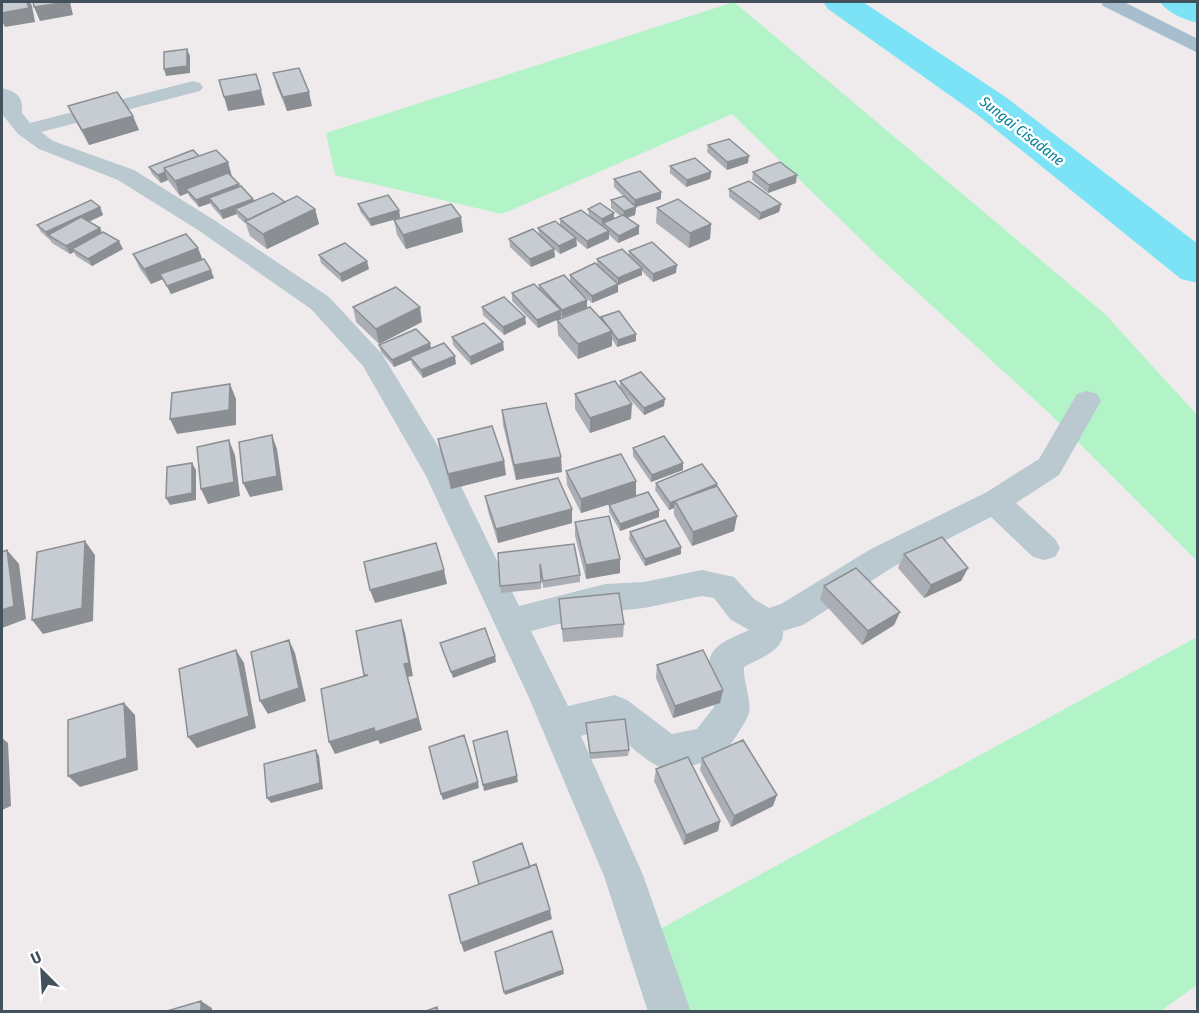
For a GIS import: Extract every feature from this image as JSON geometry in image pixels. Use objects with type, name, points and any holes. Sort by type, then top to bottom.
[{"type":"main road","points":[[1110,2],[1197,47]]},
{"type":"main road","points":[[1145,2],[1197,28]]},
{"type":"street","points":[[25,130],[193,87]]},
{"type":"street","points":[[2,94],[13,99],[12,114],[25,130],[46,145],[126,175],[206,225],[320,303],[373,360],[440,474],[558,725],[623,874],[670,1011]]},
{"type":"street","points":[[510,622],[589,601],[644,595],[702,584],[723,586],[742,609],[766,623],[791,615],[882,558],[995,502],[1048,467],[1087,401]]},
{"type":"street","points":[[995,502],[1044,548]]},
{"type":"street","points":[[558,725],[615,711],[667,752],[708,744],[732,711],[726,679],[727,659],[767,637],[766,623]]},
{"type":"green space","points":[[734,2],[1105,314],[1197,415],[1197,561],[1050,414],[881,259],[732,114],[502,214],[335,175],[326,133]]},
{"type":"green space","points":[[1197,637],[1197,985],[1161,1011],[680,1011],[660,929]]},
{"type":"building","points":[[2,2],[27,2],[29,8],[2,13]]},
{"type":"building","points":[[33,2],[67,2],[34,7]]},
{"type":"building","points":[[187,49],[187,66],[164,69],[164,52]]},
{"type":"building","points":[[299,68],[309,92],[283,97],[273,73]]},
{"type":"building","points":[[256,74],[261,90],[224,97],[219,80]]},
{"type":"building","points":[[117,92],[133,116],[82,130],[68,106]]},
{"type":"building","points":[[729,139],[749,156],[727,162],[708,145]]},
{"type":"building","points":[[193,150],[199,156],[164,168],[165,172],[158,175],[149,167]]},
{"type":"building","points":[[216,150],[228,162],[175,181],[164,168]]},
{"type":"building","points":[[695,158],[711,172],[687,180],[670,166]]},
{"type":"building","points":[[780,162],[797,175],[769,185],[753,172]]},
{"type":"building","points":[[640,171],[661,192],[635,200],[614,179]]},
{"type":"building","points":[[228,173],[239,184],[196,200],[186,189]]},
{"type":"building","points":[[749,181],[781,204],[761,213],[729,189]]},
{"type":"building","points":[[241,186],[253,199],[220,211],[209,198]]},
{"type":"building","points":[[273,193],[285,202],[248,220],[235,209]]},
{"type":"building","points":[[388,195],[399,210],[369,219],[358,204]]},
{"type":"building","points":[[297,196],[315,209],[263,234],[245,221]]},
{"type":"building","points":[[624,196],[636,207],[624,211],[611,200]]},
{"type":"building","points":[[678,199],[711,224],[690,233],[657,208]]},
{"type":"building","points":[[91,200],[100,207],[46,232],[37,225]]},
{"type":"building","points":[[600,203],[614,213],[602,219],[588,209]]},
{"type":"building","points":[[451,204],[461,217],[403,235],[394,220]]},
{"type":"building","points":[[581,210],[609,231],[587,241],[560,219]]},
{"type":"building","points":[[623,215],[639,226],[619,236],[603,223]]},
{"type":"building","points":[[81,217],[100,228],[66,246],[48,235]]},
{"type":"building","points":[[555,221],[576,238],[559,246],[538,228]]},
{"type":"building","points":[[533,229],[554,249],[530,259],[509,239]]},
{"type":"building","points":[[103,232],[119,241],[88,259],[72,249]]},
{"type":"building","points":[[186,234],[198,248],[144,269],[133,254]]},
{"type":"building","points":[[652,242],[677,265],[653,274],[629,251]]},
{"type":"building","points":[[345,243],[367,261],[340,274],[319,255]]},
{"type":"building","points":[[622,249],[642,268],[618,278],[597,259]]},
{"type":"building","points":[[204,259],[211,270],[167,286],[160,274]]},
{"type":"building","points":[[595,263],[618,284],[592,296],[570,275]]},
{"type":"building","points":[[564,275],[587,300],[562,310],[539,285]]},
{"type":"building","points":[[534,284],[561,310],[537,320],[512,293]]},
{"type":"building","points":[[396,287],[420,307],[376,329],[353,307]]},
{"type":"building","points":[[504,297],[525,317],[503,327],[482,307]]},
{"type":"building","points":[[590,307],[612,331],[578,344],[557,320]]},
{"type":"building","points":[[619,311],[636,334],[618,340],[601,317]]},
{"type":"building","points":[[484,323],[503,342],[470,357],[452,337]]},
{"type":"building","points":[[416,329],[430,343],[392,360],[379,345]]},
{"type":"building","points":[[444,343],[455,356],[421,370],[410,357]]},
{"type":"building","points":[[641,372],[665,399],[644,408],[620,381]]},
{"type":"building","points":[[615,381],[632,404],[590,418],[575,394]]},
{"type":"building","points":[[230,384],[229,410],[170,419],[172,393]]},
{"type":"building","points":[[546,403],[561,457],[514,465],[502,410]]},
{"type":"building","points":[[492,426],[504,461],[448,474],[438,439]]},
{"type":"building","points":[[272,435],[277,476],[243,483],[239,442]]},
{"type":"building","points":[[664,436],[683,463],[652,475],[633,448]]},
{"type":"building","points":[[229,440],[234,482],[201,489],[197,447]]},
{"type":"building","points":[[621,454],[636,481],[581,499],[566,471]]},
{"type":"building","points":[[192,463],[192,493],[166,498],[167,467]]},
{"type":"building","points":[[702,464],[717,484],[670,503],[656,483]]},
{"type":"building","points":[[558,478],[572,509],[496,529],[485,496]]},
{"type":"building","points":[[717,486],[737,516],[693,532],[675,501]]},
{"type":"building","points":[[648,492],[659,510],[620,524],[609,505]]},
{"type":"building","points":[[609,516],[620,559],[586,565],[575,522]]},
{"type":"building","points":[[665,520],[681,547],[645,559],[630,532]]},
{"type":"building","points":[[942,537],[968,568],[931,585],[904,554]]},
{"type":"building","points":[[85,541],[82,608],[32,620],[37,552]]},
{"type":"building","points":[[436,543],[444,570],[370,590],[364,562]]},
{"type":"building","points":[[574,544],[580,575],[543,581],[540,564],[541,582],[500,586],[498,553]]},
{"type":"building","points":[[7,550],[14,606],[2,610],[2,552]]},
{"type":"building","points":[[856,568],[900,612],[868,631],[824,586]]},
{"type":"building","points":[[619,593],[624,624],[562,629],[559,599]]},
{"type":"building","points":[[401,620],[409,663],[404,664],[418,718],[375,732],[374,728],[329,742],[321,689],[368,675],[364,675],[356,631]]},
{"type":"building","points":[[485,628],[495,656],[451,672],[440,643]]},
{"type":"building","points":[[289,640],[299,688],[260,701],[251,652]]},
{"type":"building","points":[[236,650],[249,716],[188,737],[179,669]]},
{"type":"building","points":[[703,650],[723,690],[675,706],[657,665]]},
{"type":"building","points":[[124,703],[127,758],[68,776],[68,720]]},
{"type":"building","points":[[625,719],[629,750],[590,753],[586,723]]},
{"type":"building","points":[[507,731],[517,776],[483,785],[473,741]]},
{"type":"building","points":[[464,735],[478,782],[441,794],[429,747]]},
{"type":"building","points":[[743,740],[777,795],[734,816],[702,758]]},
{"type":"building","points":[[316,750],[320,783],[267,798],[264,764]]},
{"type":"building","points":[[688,757],[720,821],[686,835],[656,769]]},
{"type":"building","points":[[522,843],[530,867],[479,884],[473,862]]},
{"type":"building","points":[[536,864],[550,910],[461,943],[449,895]]},
{"type":"building","points":[[552,931],[563,970],[504,992],[495,952]]},
{"type":"building","points":[[201,1001],[201,1011],[167,1011]]},
{"type":"building","points":[[437,1007],[438,1011],[426,1011]]},
{"type":"waterway","name":"Sungai Cisadane","points":[[840,2],[993,107],[1198,268]]},
{"type":"waterway","points":[[1178,2],[1198,12]]}]
